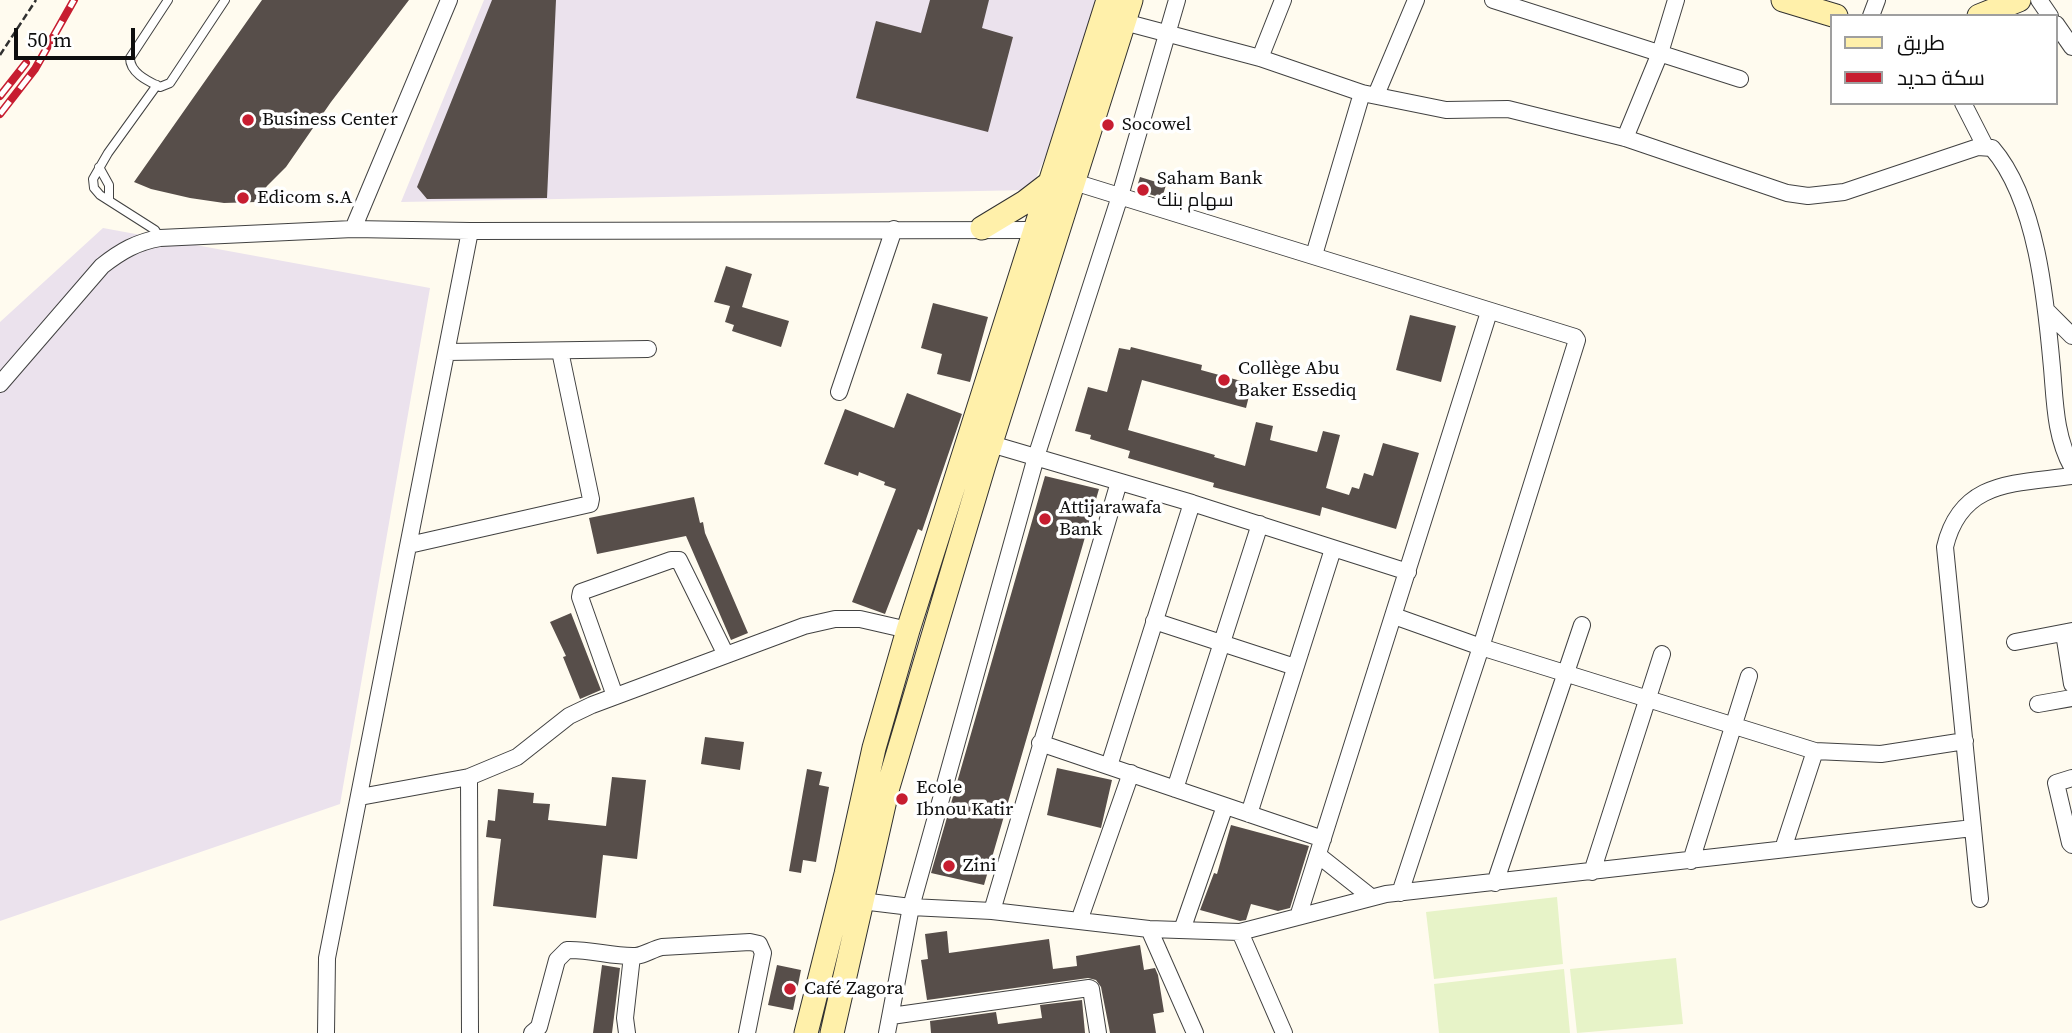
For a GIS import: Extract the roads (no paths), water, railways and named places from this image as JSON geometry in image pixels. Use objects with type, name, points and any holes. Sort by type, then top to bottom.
[{"type":"street","points":[[353,229],[449,0]]},
{"type":"street","points":[[806,1033],[888,788],[991,444],[1060,230],[1062,182],[1108,0]]},
{"type":"street","points":[[887,1033],[911,906],[1036,457],[1120,196],[1177,0]]},
{"type":"street","points":[[1260,58],[1283,0]]},
{"type":"street","points":[[1314,255],[1369,94],[1416,0]]},
{"type":"street","points":[[1493,0],[1542,7],[1660,53],[1740,79]]},
{"type":"street","points":[[1625,138],[1660,53],[1676,0]]},
{"type":"street","points":[[1783,0],[1824,8]]},
{"type":"street","points":[[832,1033],[874,748],[908,629],[1036,230],[1062,182],[1128,11],[1168,32],[1260,58],[1369,94],[1446,110],[1508,109],[1625,138],[1787,193],[1808,196],[1844,192],[1978,147],[1992,148],[2005,163],[2017,186],[2031,231],[2047,311],[2058,431],[2065,455],[2072,467]]},
{"type":"street","points":[[2058,27],[2072,47]]},
{"type":"street","points":[[1963,105],[1985,146]]},
{"type":"street","points":[[982,228],[1062,182],[1120,196],[1575,337],[1577,344],[1400,893]]},
{"type":"street","points":[[0,384],[102,266],[121,251],[142,241],[160,238],[353,229],[1060,230]]},
{"type":"street","points":[[839,392],[894,229]]},
{"type":"street","points":[[326,1033],[327,958],[470,231]]},
{"type":"street","points":[[2047,311],[2072,336]]},
{"type":"street","points":[[1298,917],[1489,312]]},
{"type":"street","points":[[447,352],[648,349]]},
{"type":"street","points":[[409,545],[590,505],[591,499],[560,351]]},
{"type":"street","points":[[991,444],[1192,503],[1408,572]]},
{"type":"street","points":[[1980,899],[1945,547],[1949,531],[1964,508],[1993,487],[2072,476]]},
{"type":"street","points":[[992,911],[1119,482]]},
{"type":"street","points":[[1109,766],[1192,503]]},
{"type":"street","points":[[1175,789],[1260,524]]},
{"type":"street","points":[[1249,814],[1333,549]]},
{"type":"street","points":[[615,696],[580,597],[581,592],[671,560],[679,560],[726,655]]},
{"type":"street","points":[[1394,615],[1647,700],[1815,751],[1881,754],[1965,741]]},
{"type":"street","points":[[360,797],[469,777],[517,757],[569,716],[615,696],[804,626],[835,619],[860,619],[908,629]]},
{"type":"street","points":[[1154,621],[1295,667]]},
{"type":"street","points":[[1495,883],[1582,625]]},
{"type":"street","points":[[2015,642],[2068,632],[2072,684]]},
{"type":"street","points":[[1592,872],[1661,653]]},
{"type":"street","points":[[1691,861],[1749,676]]},
{"type":"street","points":[[2038,704],[2072,698]]},
{"type":"street","points":[[1041,743],[1323,839]]},
{"type":"street","points":[[1783,849],[1815,751]]},
{"type":"street","points":[[1079,921],[1131,773]]},
{"type":"street","points":[[469,777],[470,1033]]},
{"type":"street","points":[[2072,778],[2056,783],[2072,845]]},
{"type":"street","points":[[1182,930],[1225,806]]},
{"type":"street","points":[[851,899],[992,911],[1149,929],[1240,932],[1371,897],[1973,828]]},
{"type":"street","points":[[1318,855],[1371,897]]},
{"type":"street","points":[[1149,929],[1195,1033]]},
{"type":"street","points":[[1240,932],[1284,1033]]},
{"type":"street","points":[[532,1033],[539,1027],[555,968],[561,955],[567,950],[632,956],[662,947],[750,942],[760,944],[763,953],[747,1033]]},
{"type":"street","points":[[627,1033],[625,1018],[632,956]]},
{"type":"street","points":[[891,1016],[1089,988],[1098,1033]]},
{"type":"lane","points":[[168,0],[130,58],[131,68],[135,72],[164,87],[170,83],[225,0]]},
{"type":"lane","points":[[157,85],[94,174],[93,183],[97,192],[155,230],[160,238]]},
{"type":"lane","points":[[99,167],[109,185],[108,199]]},
{"type":"railway","points":[[0,114],[35,69],[74,0]]},
{"type":"railway","points":[[0,96],[26,63]]},
{"type":"place","name":"Business Center","points":[[248,120]]},
{"type":"place","name":"Socowel","points":[[1108,125]]},
{"type":"place","name":"Saham Bank سهام بنك","points":[[1143,190]]},
{"type":"place","name":"Edicom s.A","points":[[243,198]]},
{"type":"place","name":"Collège Abu Baker Essediq","points":[[1224,380]]},
{"type":"place","name":"Attijarawafa Bank","points":[[1045,519]]},
{"type":"place","name":"Ecole Ibnou Katir","points":[[902,799]]},
{"type":"place","name":"Zini","points":[[949,866]]},
{"type":"place","name":"Café Zagora","points":[[790,989]]}]
